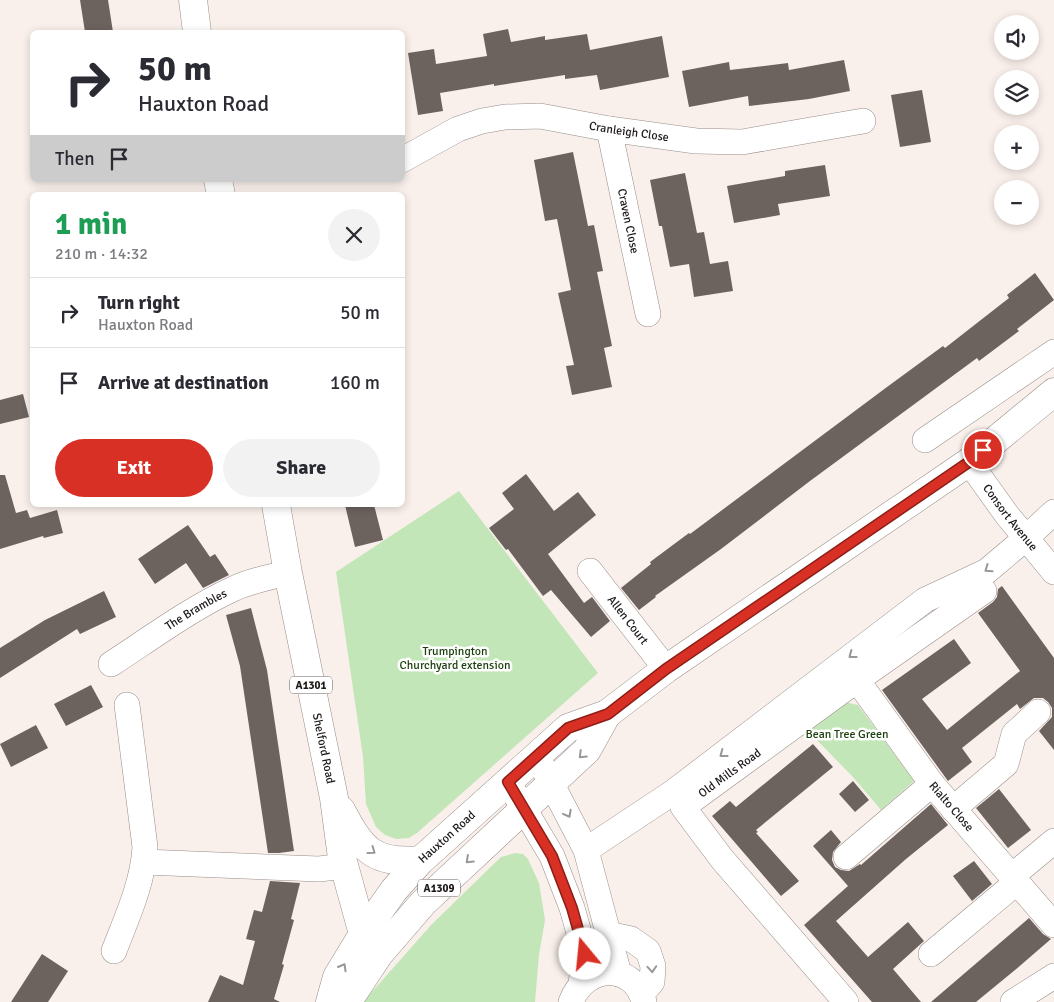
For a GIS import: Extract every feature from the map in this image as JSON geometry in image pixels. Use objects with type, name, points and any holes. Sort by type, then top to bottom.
[{"type":"main road","points":[[192,0],[197,30]]},
{"type":"main road","name":"Hauxton Road","points":[[340,1002],[354,992],[371,944],[394,890],[422,860],[568,728],[608,714],[666,669],[969,462],[1054,392]]},
{"type":"main road","name":"Shelford Road","points":[[276,507],[334,798],[344,866],[371,944]]},
{"type":"main road","name":"Hauxton Road","points":[[330,1002],[337,978],[371,944],[423,903],[587,750],[608,714]]},
{"type":"main road","points":[[334,798],[355,836],[368,850],[381,858],[422,860]]},
{"type":"street","name":"Cranleigh Close","points":[[405,158],[458,129],[482,121],[505,117],[540,116],[610,129],[696,141],[742,142],[863,121]]},
{"type":"street","name":"Craven Close","points":[[610,129],[648,314]]},
{"type":"street","points":[[925,440],[1054,352]]},
{"type":"street","name":"Consort Avenue","points":[[969,462],[1007,515],[1054,572]]},
{"type":"street","points":[[586,850],[672,793],[925,600],[987,571],[1054,512]]},
{"type":"street","name":"Allen Court","points":[[590,571],[666,669]]},
{"type":"street","name":"The Brambles","points":[[112,664],[206,602],[234,588],[264,578],[288,573]]},
{"type":"street","name":"Old Mills Road","points":[[846,1002],[722,859],[683,807],[984,590]]},
{"type":"street","name":"Rialto Close","points":[[857,680],[932,784],[1054,925]]},
{"type":"street","points":[[114,951],[142,876],[145,847],[127,705]]},
{"type":"street","points":[[953,809],[1006,764],[1014,734],[1038,712]]},
{"type":"street","points":[[536,756],[586,850],[620,974]]},
{"type":"street","points":[[508,782],[552,856],[572,908],[585,954],[576,993]]},
{"type":"street","points":[[846,857],[932,784]]},
{"type":"street","points":[[931,954],[1054,841]]},
{"type":"street","points":[[144,862],[319,869],[344,866]]},
{"type":"street","points":[[576,993],[590,977],[609,972],[620,974],[633,982],[643,998],[652,982],[653,966],[648,951],[632,940],[608,934]]},
{"type":"street","points":[[1013,1002],[1049,987]]},
{"type":"green space","name":"Trumpington Churchyard extension","points":[[459,491],[598,673],[417,833],[409,838],[396,839],[385,835],[376,827],[366,804],[363,757],[336,572]]},
{"type":"green space","name":"Bean Tree Green","points":[[844,702],[858,705],[914,781],[881,810],[853,777],[808,731]]},
{"type":"green space","points":[[515,853],[523,854],[528,859],[539,883],[545,920],[539,955],[535,1002],[363,1002],[432,924],[501,857]]},
{"type":"building","points":[[80,0],[108,0],[113,30],[85,30]]},
{"type":"building","points":[[508,29],[511,42],[545,36],[545,40],[587,34],[590,50],[662,36],[669,77],[600,90],[597,75],[565,79],[565,75],[494,86],[494,84],[440,93],[443,111],[418,115],[408,53],[434,49],[436,64],[487,56],[483,34]]},
{"type":"building","points":[[844,60],[850,91],[809,99],[749,106],[748,96],[689,107],[682,71],[729,62],[730,70],[788,63],[789,70]]},
{"type":"building","points":[[922,90],[931,142],[900,147],[891,95]]},
{"type":"building","points":[[573,152],[588,226],[594,225],[603,271],[597,272],[612,346],[604,348],[612,387],[572,395],[566,366],[574,365],[558,293],[571,290],[557,219],[545,221],[534,160]]},
{"type":"building","points":[[825,165],[830,196],[778,204],[780,215],[734,223],[727,186],[785,176],[785,171]]},
{"type":"building","points":[[685,173],[697,233],[704,232],[710,264],[728,261],[733,291],[694,297],[689,264],[670,267],[662,226],[659,226],[650,180]]},
{"type":"building","points":[[1035,273],[1054,300],[1017,329],[1019,331],[979,361],[977,358],[655,596],[639,610],[621,588],[651,564],[650,562],[689,533],[943,346],[945,348],[1009,298],[1007,295]]},
{"type":"building","points":[[23,394],[29,417],[0,424],[0,400]]},
{"type":"building","points":[[526,474],[554,511],[578,492],[596,515],[548,554],[584,603],[592,597],[610,621],[591,637],[551,590],[543,596],[508,549],[506,550],[489,528],[514,509],[502,493]]},
{"type":"building","points":[[0,475],[5,475],[16,513],[27,510],[30,518],[57,510],[63,533],[44,538],[43,536],[0,549]]},
{"type":"building","points":[[345,507],[375,507],[383,540],[355,547]]},
{"type":"building","points":[[188,525],[210,557],[215,554],[229,575],[203,588],[186,563],[155,584],[138,559]]},
{"type":"building","points":[[1002,586],[1054,658],[1054,750],[1039,731],[1052,717],[1052,708],[1043,698],[1034,698],[1020,709],[1017,704],[962,748],[972,762],[948,781],[882,690],[954,639],[971,663],[922,699],[947,730],[1020,671],[978,613],[993,602],[997,597],[998,589]]},
{"type":"building","points":[[104,591],[116,617],[80,634],[77,629],[0,678],[0,648],[45,620]]},
{"type":"building","points":[[251,608],[267,670],[294,851],[268,853],[240,666],[226,615]]},
{"type":"building","points":[[91,685],[103,707],[66,726],[54,704]]},
{"type":"building","points":[[36,725],[48,748],[11,767],[0,744]]},
{"type":"building","points":[[813,744],[833,767],[756,830],[758,832],[756,833],[799,881],[781,896],[712,816],[730,801],[736,807]]},
{"type":"building","points":[[853,781],[869,800],[855,812],[839,794]]},
{"type":"building","points":[[999,789],[1031,830],[1008,848],[976,808]]},
{"type":"building","points":[[931,804],[948,825],[906,859],[836,921],[868,957],[908,922],[924,941],[893,969],[921,1002],[872,1002],[804,925],[848,886],[813,846],[831,830],[841,842],[833,852],[832,860],[835,867],[849,871],[861,865]]},
{"type":"building","points":[[974,861],[992,884],[972,901],[953,876]]},
{"type":"building","points":[[270,881],[300,883],[291,919],[294,920],[282,964],[284,965],[274,999],[280,1002],[208,1002],[220,975],[243,985],[255,941],[246,939],[254,910],[262,912]]},
{"type":"building","points":[[1029,918],[1043,934],[1051,939],[976,1002],[931,1002]]},
{"type":"building","points":[[42,954],[68,971],[48,1002],[11,1002]]},
{"type":"route","points":[[585,954],[572,908],[552,856],[508,782],[568,728],[608,714],[666,669],[969,462],[983,450]]}]
